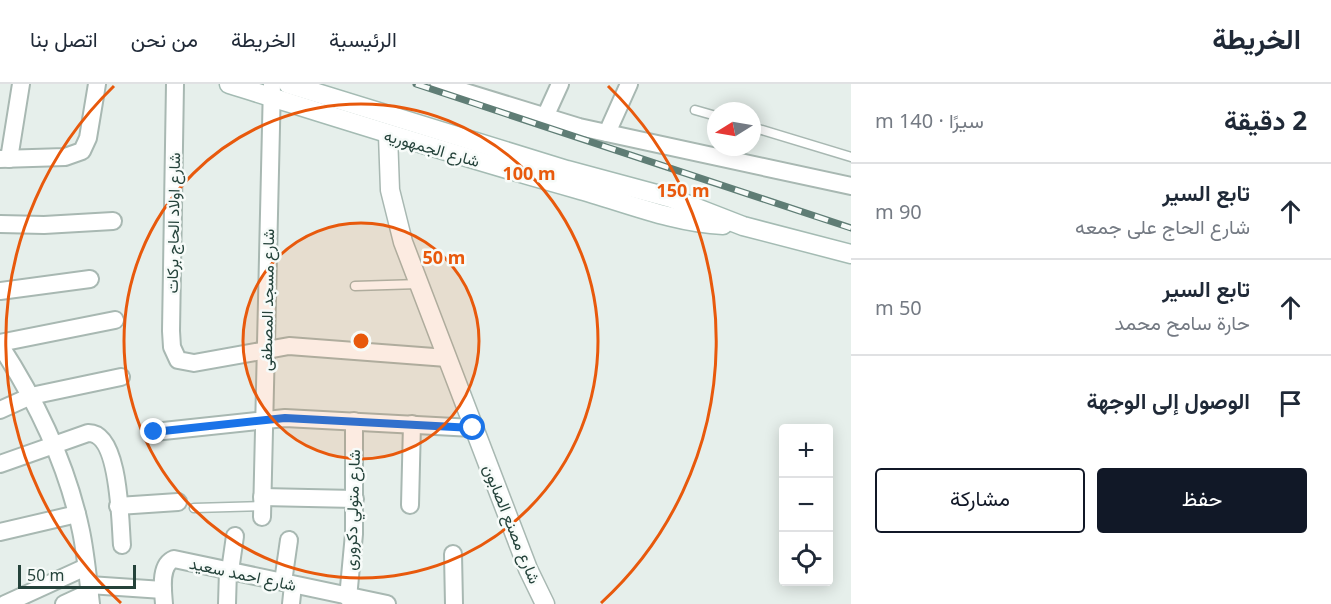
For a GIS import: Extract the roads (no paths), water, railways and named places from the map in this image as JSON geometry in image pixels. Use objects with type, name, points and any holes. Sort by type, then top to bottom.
[{"type":"main road","name":"شارع الجمهوريه","points":[[229,84],[272,91],[388,135],[499,158]]},
{"type":"main road","name":"شارع الجمهوريه","points":[[288,84],[499,158],[685,219],[743,226],[851,254]]},
{"type":"main road","name":"شارع مصنع الصابون","points":[[388,135],[390,190],[395,216],[473,428],[528,569],[545,604]]},
{"type":"street","points":[[21,84],[4,159],[74,155],[86,145],[97,84]]},
{"type":"street","name":"شارع اولاد الحاج بركات","points":[[175,84],[172,347],[178,360],[194,363],[266,348]]},
{"type":"street","points":[[439,84],[481,90],[545,117],[607,133],[851,186]]},
{"type":"street","points":[[545,117],[560,84]]},
{"type":"street","points":[[607,133],[629,84]]},
{"type":"street","name":"شارع مسجد المصطفى","points":[[262,507],[272,91]]},
{"type":"street","points":[[0,224],[51,225],[113,221]]},
{"type":"street","points":[[0,291],[90,279]]},
{"type":"street","points":[[90,594],[77,514],[53,445],[31,396],[0,344],[116,320]]},
{"type":"street","points":[[266,348],[289,346],[447,358]]},
{"type":"street","points":[[0,410],[31,396],[121,377]]},
{"type":"street","points":[[154,432],[264,419],[296,418],[473,428]]},
{"type":"street","name":"شارع متولي دكرورى","points":[[340,599],[355,499],[354,421]]},
{"type":"street","points":[[410,505],[412,424]]},
{"type":"street","points":[[0,464],[88,433],[102,437],[112,461],[122,545]]},
{"type":"street","points":[[262,507],[355,499]]},
{"type":"street","points":[[118,506],[186,505]]},
{"type":"street","points":[[0,532],[77,514]]},
{"type":"street","points":[[227,604],[229,571],[235,536]]},
{"type":"street","points":[[289,540],[288,583],[291,604]]},
{"type":"street","points":[[453,554],[454,604]]},
{"type":"street","name":"شارع احمد سعيد","points":[[163,597],[165,568],[170,560],[288,583],[340,599],[387,604]]},
{"type":"street","points":[[5,604],[86,567]]},
{"type":"street","points":[[64,604],[90,594],[163,597]]},
{"type":"lane","points":[[695,110],[707,113]]},
{"type":"lane","points":[[761,130],[851,157]]},
{"type":"lane","points":[[355,285],[419,284]]},
{"type":"lane","points":[[186,505],[262,507]]},
{"type":"railway","points":[[416,84],[851,228]]}]
